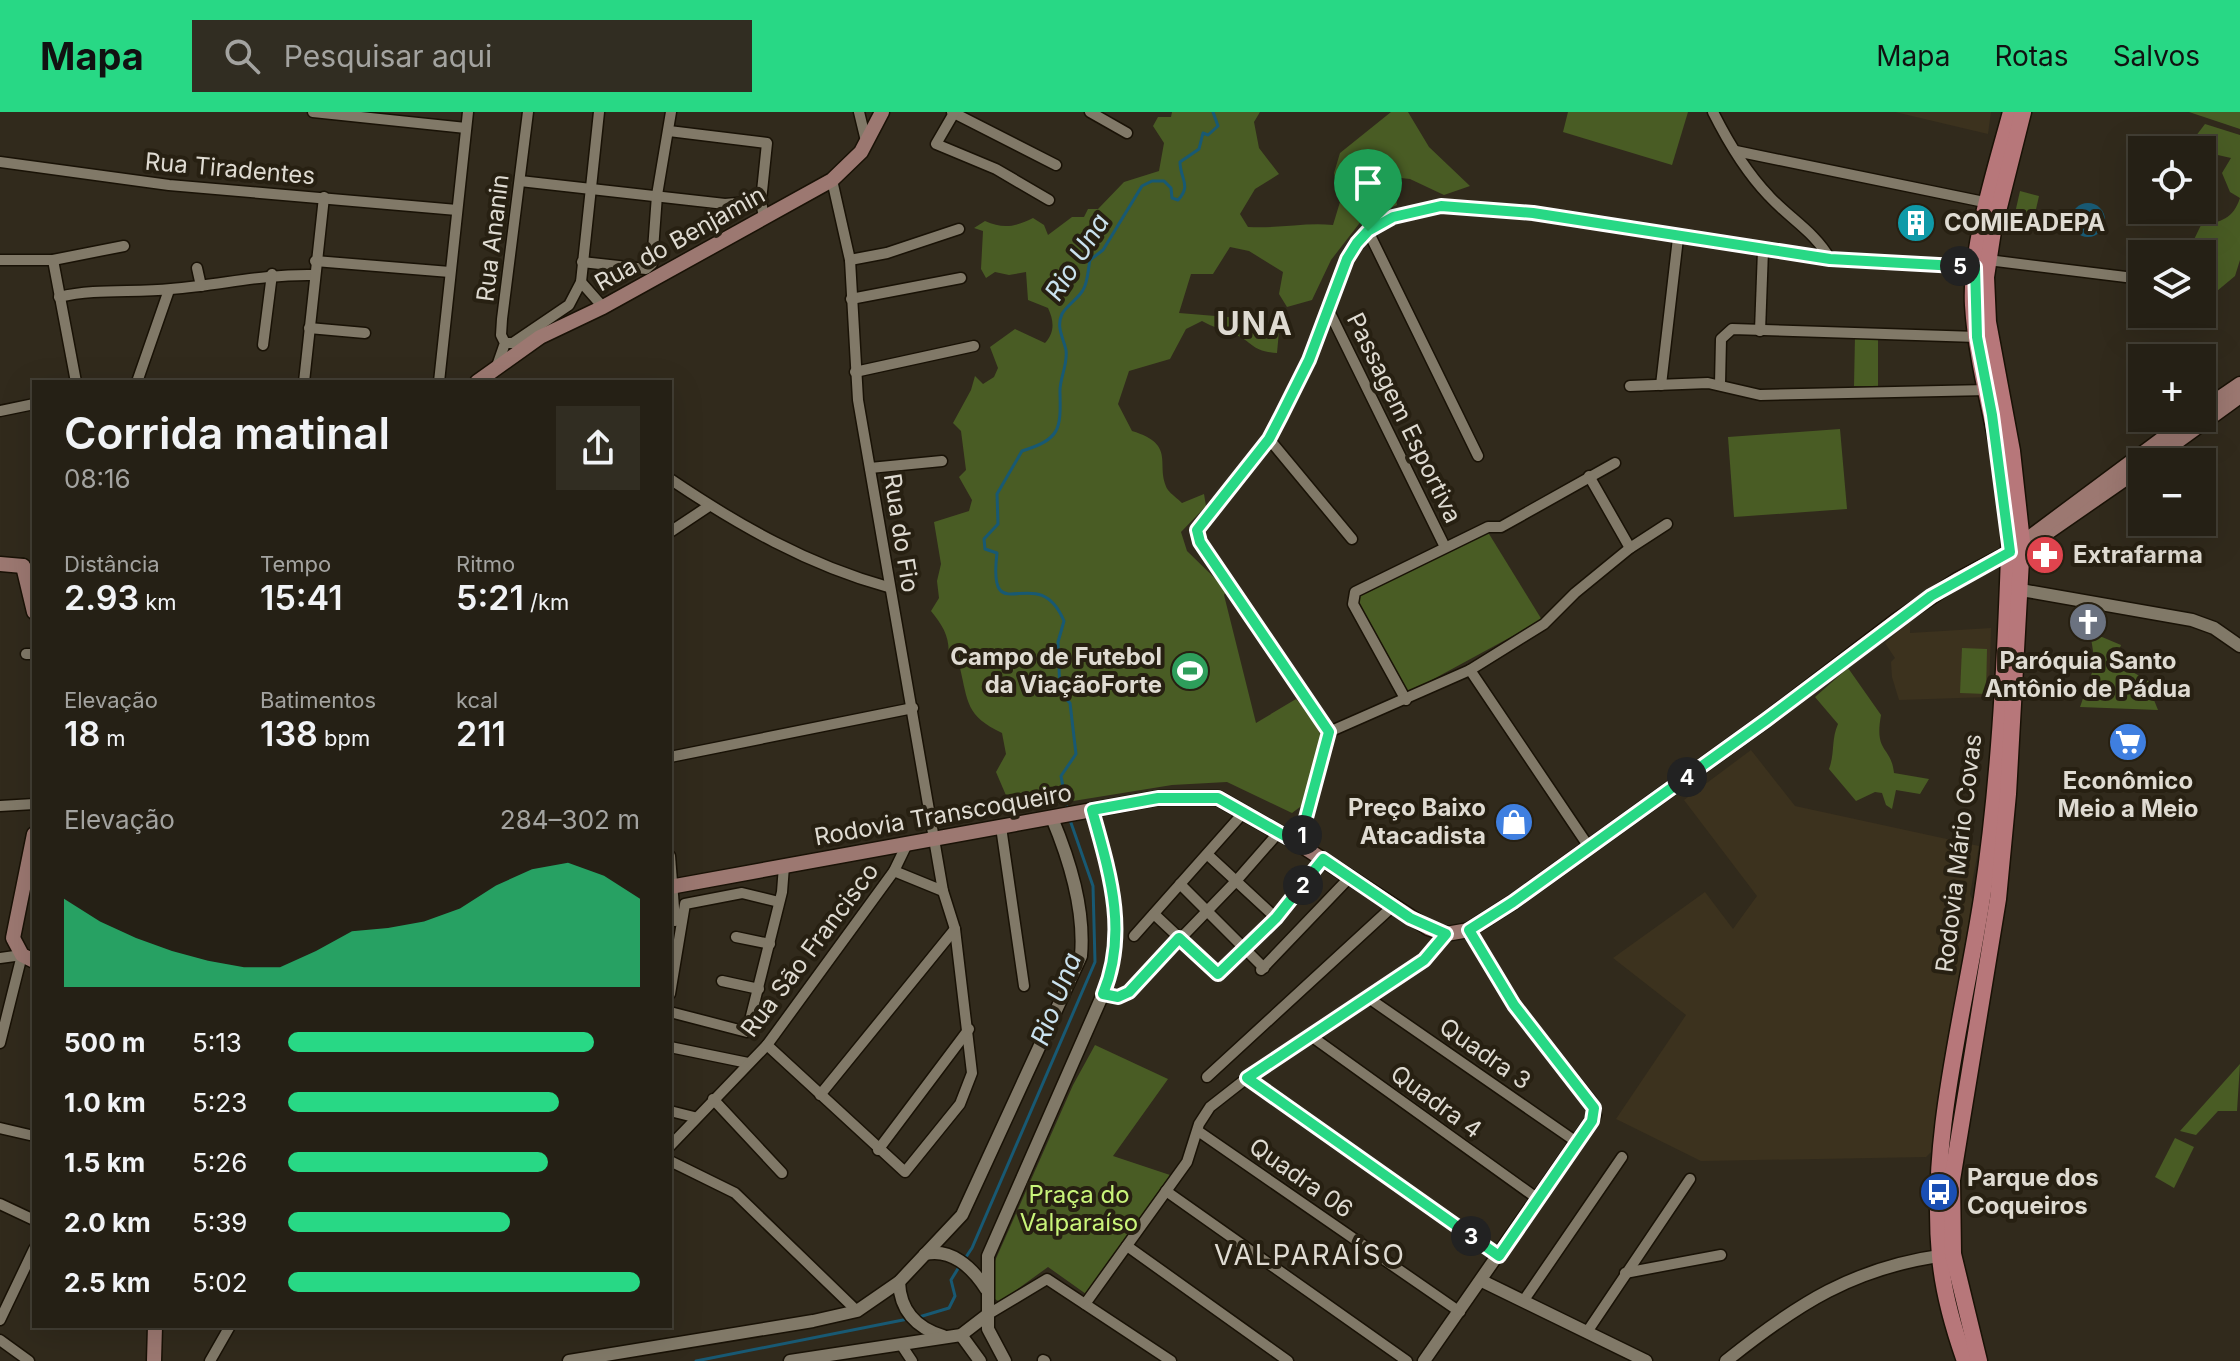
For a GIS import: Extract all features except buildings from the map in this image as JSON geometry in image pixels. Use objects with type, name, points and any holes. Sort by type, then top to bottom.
[{"type":"main road","name":"Rua do Benjamin","points":[[480,380],[540,337],[603,307],[832,180],[860,152],[882,112]]},
{"type":"main road","name":"Rodovia Mário Covas","points":[[1979,1361],[1946,1255],[1957,1135],[1998,899],[2021,590],[2016,547],[1977,337],[1989,203],[2011,112]]},
{"type":"main road","name":"Rodovia Mário Covas","points":[[1965,1361],[1947,1302],[1939,1166],[1987,860],[2016,547],[2012,451],[1988,322],[1982,264],[2023,112]]},
{"type":"main road","points":[[2216,400],[2240,384]]},
{"type":"main road","points":[[2168,448],[2240,396]]},
{"type":"main road","points":[[1446,934],[1469,930],[1589,847],[1931,596],[2016,547],[2171,432]]},
{"type":"main road","points":[[2016,547],[2035,541],[2128,477]]},
{"type":"main road","points":[[0,564],[29,560],[32,591]]},
{"type":"main road","name":"Rodovia Transcoqueiro","points":[[672,887],[1158,798],[1198,796],[1218,798],[1244,812],[1323,859],[1392,907],[1446,934]]},
{"type":"main road","points":[[28,958],[16,946],[13,929],[32,843]]},
{"type":"main road","points":[[153,1360],[155,1328]]},
{"type":"street","points":[[313,112],[466,128]]},
{"type":"street","points":[[439,380],[468,112]]},
{"type":"street","name":"Rua Ananin","points":[[497,366],[505,343],[501,335],[502,319],[528,112]]},
{"type":"street","points":[[505,343],[513,343],[569,305],[581,282],[599,112]]},
{"type":"street","points":[[582,262],[646,269],[652,264],[657,195],[671,112]]},
{"type":"street","points":[[859,112],[860,152]]},
{"type":"street","points":[[1049,200],[996,169],[936,144],[953,112],[1056,165]]},
{"type":"street","points":[[1090,112],[1127,133]]},
{"type":"street","points":[[1713,112],[1759,185],[1817,239],[1830,259]]},
{"type":"street","points":[[669,131],[767,143],[761,201],[764,218]]},
{"type":"street","points":[[1736,151],[1989,203]]},
{"type":"street","name":"Rua Tiradentes","points":[[0,162],[169,185],[457,210]]},
{"type":"street","name":"Rua do Fio","points":[[832,180],[850,260],[855,372],[888,587],[913,708],[943,891],[955,929],[972,1073],[960,1104],[912,1168],[905,1172],[897,1168],[878,1150]]},
{"type":"street","points":[[520,181],[725,204],[761,201]]},
{"type":"street","points":[[304,380],[324,197]]},
{"type":"street","points":[[1299,844],[1329,732],[1197,537],[1199,524],[1269,439],[1304,371],[1347,259],[1368,231],[1393,217],[1441,206],[1533,213],[1678,238],[1830,259],[1982,264],[2128,278]]},
{"type":"street","points":[[850,260],[887,253],[959,229]]},
{"type":"street","points":[[1368,231],[1478,456]]},
{"type":"street","points":[[1661,385],[1678,238]]},
{"type":"street","points":[[0,260],[53,260],[124,246]]},
{"type":"street","points":[[1760,331],[1763,250]]},
{"type":"street","points":[[53,260],[76,380]]},
{"type":"street","points":[[315,261],[450,272]]},
{"type":"street","points":[[197,268],[201,286]]},
{"type":"street","points":[[59,297],[83,292],[169,290],[272,274],[314,275]]},
{"type":"street","points":[[263,345],[272,274]]},
{"type":"street","points":[[851,299],[961,278]]},
{"type":"street","points":[[581,282],[603,307]]},
{"type":"street","points":[[138,380],[169,290]]},
{"type":"street","name":"Passagem Esportiva","points":[[1327,307],[1445,547]]},
{"type":"street","points":[[309,328],[365,333]]},
{"type":"street","points":[[1720,384],[1724,333],[1732,329],[1977,337]]},
{"type":"street","points":[[855,372],[974,346]]},
{"type":"street","points":[[1630,386],[1720,384],[1760,395],[1988,390]]},
{"type":"street","points":[[0,411],[32,404]]},
{"type":"street","points":[[1269,439],[1352,539]]},
{"type":"street","points":[[870,468],[942,461]]},
{"type":"street","name":"Passagem Esportiva","points":[[1406,700],[1353,604],[1352,596],[1488,527],[1501,527],[1615,463]]},
{"type":"street","points":[[1589,476],[1630,548]]},
{"type":"street","points":[[672,480],[709,506],[782,546],[857,578],[888,587]]},
{"type":"street","points":[[672,531],[709,506]]},
{"type":"street","points":[[1329,732],[1470,670],[1544,624],[1575,593],[1630,548],[1667,524]]},
{"type":"street","points":[[2021,590],[2192,620],[2214,628],[2240,646]]},
{"type":"street","points":[[1470,670],[1589,847]]},
{"type":"street","points":[[672,757],[913,708]]},
{"type":"street","points":[[0,806],[32,804]]},
{"type":"street","points":[[1005,1361],[988,1329],[986,1289],[993,1238],[1103,994],[1114,960],[1115,901],[1089,811]]},
{"type":"street","points":[[1134,936],[1244,812]]},
{"type":"street","points":[[569,1361],[799,1324],[857,1311],[899,1282],[962,1215],[1081,956],[1083,933],[1079,906],[1055,818]]},
{"type":"street","points":[[1001,827],[1024,986]]},
{"type":"street","points":[[1103,994],[1118,997],[1129,992],[1279,832]]},
{"type":"street","name":"Rua São Francisco","points":[[672,1144],[694,1117],[767,1045],[894,871],[908,842]]},
{"type":"street","points":[[1208,855],[1276,918]]},
{"type":"street","points":[[1154,914],[1218,974],[1276,918],[1323,859]]},
{"type":"street","points":[[672,1013],[747,1032],[770,944],[784,866]]},
{"type":"street","points":[[894,871],[943,891]]},
{"type":"street","points":[[1180,884],[1262,969],[1350,877]]},
{"type":"street","points":[[672,887],[675,914],[672,943]]},
{"type":"street","points":[[672,982],[685,904],[742,893],[779,902]]},
{"type":"street","points":[[1207,1077],[1392,907]]},
{"type":"street","points":[[820,1095],[955,929]]},
{"type":"street","points":[[1424,1361],[1595,1115],[1590,1101],[1514,1005],[1469,930]]},
{"type":"street","points":[[1085,1304],[1192,1153],[1198,1131],[1210,1107],[1247,1078],[1370,999],[1424,960],[1446,934]]},
{"type":"street","points":[[736,937],[770,944]]},
{"type":"street","points":[[0,958],[28,958],[0,1043]]},
{"type":"street","points":[[722,981],[759,989]]},
{"type":"street","name":"Quadra 3","points":[[1370,999],[1578,1143]]},
{"type":"street","points":[[767,1045],[878,1150],[969,1029]]},
{"type":"street","name":"Quadra 4","points":[[1311,1036],[1538,1199]]},
{"type":"street","points":[[672,1047],[748,1063]]},
{"type":"street","points":[[1247,1078],[1499,1256]]},
{"type":"street","points":[[713,1099],[782,1173]]},
{"type":"street","points":[[672,1112],[694,1117]]},
{"type":"street","points":[[0,1128],[32,1136]]},
{"type":"street","name":"Quadra 06","points":[[1198,1131],[1460,1312]]},
{"type":"street","points":[[1524,1300],[1622,1157]]},
{"type":"street","points":[[672,1162],[735,1193],[857,1311]]},
{"type":"street","points":[[1587,1332],[1690,1179]]},
{"type":"street","points":[[1166,1191],[1407,1361]]},
{"type":"street","points":[[0,1204],[32,1219]]},
{"type":"street","points":[[1127,1246],[1288,1361]]},
{"type":"street","points":[[925,1254],[939,1251],[949,1254],[972,1271],[986,1289]]},
{"type":"street","points":[[0,1320],[32,1253]]},
{"type":"street","points":[[1625,1273],[1721,1255]]},
{"type":"street","points":[[1726,1361],[1795,1309],[1838,1283],[1889,1266],[1946,1255]]},
{"type":"street","points":[[965,1340],[987,1315],[1047,1279],[1171,1361]]},
{"type":"street","points":[[1482,1281],[1646,1361]]},
{"type":"street","points":[[899,1282],[903,1308],[923,1328],[965,1340],[988,1329]]},
{"type":"street","points":[[210,1361],[229,1328]]},
{"type":"street","points":[[790,1361],[946,1337]]},
{"type":"street","points":[[0,1340],[29,1361]]},
{"type":"street","points":[[965,1340],[980,1361]]},
{"type":"street","points":[[902,1346],[912,1361]]},
{"type":"shaded area","points":[[1895,112],[1991,112],[1988,134]]},
{"type":"shaded area","points":[[1910,622],[1910,633],[1991,628],[1989,697],[1899,700],[1892,677],[1891,662],[1895,658],[1885,643]]},
{"type":"shaded area","points":[[1751,750],[1795,806],[1979,846],[1970,894],[1977,913],[1935,1148],[1926,1157],[1701,1161],[1616,1119],[1686,1015],[1613,958],[1705,892],[1733,929],[1757,896],[1684,800]]},
{"type":"green space","points":[[1172,112],[1260,112],[1254,122],[1259,148],[1279,174],[1255,189],[1240,214],[1248,227],[1333,225],[1340,202],[1334,173],[1340,153],[1391,112],[1408,112],[1429,147],[1470,186],[1444,195],[1410,179],[1392,177],[1397,205],[1362,220],[1331,260],[1312,300],[1287,307],[1279,294],[1283,272],[1249,251],[1230,247],[1213,274],[1191,274],[1179,313],[1240,318],[1279,331],[1277,353],[1257,348],[1202,321],[1186,329],[1170,359],[1129,371],[1118,404],[1132,431],[1146,437],[1160,449],[1164,481],[1169,492],[1182,503],[1204,494],[1206,506],[1181,532],[1187,551],[1227,590],[1224,595],[1256,723],[1296,699],[1311,716],[1321,736],[1304,804],[1292,813],[1227,782],[1172,785],[1006,812],[1008,800],[996,772],[1006,754],[1002,733],[981,720],[970,707],[960,668],[948,660],[946,634],[931,611],[939,598],[937,581],[941,564],[934,522],[969,511],[972,500],[959,477],[966,470],[961,431],[953,423],[975,376],[983,384],[994,377],[998,368],[990,347],[1015,329],[1045,343],[1051,335],[1052,322],[1048,308],[1028,300],[1026,272],[1009,275],[995,272],[986,278],[981,269],[983,231],[974,228],[985,221],[1009,226],[1033,218],[1044,225],[1048,235],[1072,217],[1084,217],[1088,209],[1098,209],[1124,182],[1159,171],[1164,143],[1153,126],[1158,117],[1171,117]]},
{"type":"green space","points":[[1568,112],[1688,112],[1672,165],[1563,132]]},
{"type":"green space","points":[[2189,112],[2240,112],[2240,129]]},
{"type":"green space","points":[[2205,124],[2240,135],[2240,198],[2230,192],[2222,173],[2231,158],[2216,155],[2216,136],[2196,136]]},
{"type":"green space","points":[[2020,191],[2039,196],[2032,227],[2013,222]]},
{"type":"green space","points":[[2240,198],[2240,260],[2235,276],[2217,291],[2216,240],[2194,240],[2201,225],[2216,224],[2234,211]]},
{"type":"green space","points":[[1855,336],[1878,336],[1878,387],[1854,386]]},
{"type":"green space","points":[[1840,429],[1847,509],[1734,517],[1728,437]]},
{"type":"green space","points":[[1486,529],[1542,620],[1406,694],[1353,598]]},
{"type":"green space","points":[[2102,637],[2121,645],[2116,658],[2122,666],[2159,687],[2152,695],[2158,710],[2080,707],[2095,664],[2091,638]]},
{"type":"green space","points":[[1962,648],[1987,649],[1986,694],[1960,693]]},
{"type":"green space","points":[[1848,668],[1881,715],[1881,743],[1894,773],[1929,779],[1920,794],[1896,790],[1892,809],[1886,805],[1882,793],[1875,792],[1856,801],[1829,769],[1838,724],[1815,697]]},
{"type":"green space","name":"Praça do Valparaíso","points":[[1095,1045],[1168,1079],[1113,1156],[1170,1175],[1086,1294],[1048,1267],[1000,1302],[993,1298],[994,1263],[1073,1085]]},
{"type":"green space","points":[[2240,1064],[2237,1111],[2218,1111],[2196,1135],[2180,1131]]},
{"type":"green space","points":[[2175,1138],[2194,1147],[2174,1188],[2155,1177]]},
{"type":"water","points":[[2088,203],[2100,208],[2105,220],[2100,232],[2088,237],[2076,232],[2071,220],[2076,208]]},
{"type":"waterway","name":"Rio Una","points":[[1067,808],[1061,776],[1076,754],[1070,703],[1060,693],[1058,642],[1064,621],[1053,603],[1041,595],[1007,594],[999,589],[997,553],[985,549],[984,539],[998,524],[997,494],[1022,451],[1044,442],[1056,431],[1066,356],[1060,319],[1085,287],[1090,260],[1103,250],[1142,186],[1152,181],[1164,181],[1171,188],[1172,198],[1178,200],[1185,186],[1180,162],[1199,149],[1203,133],[1208,135],[1218,126],[1213,112]]},
{"type":"waterway","name":"Rio Una","points":[[964,1260],[972,1248],[1095,962],[1093,886],[1070,820]]},
{"type":"waterway","name":"Rio Una","points":[[919,1317],[949,1308],[955,1296],[951,1280],[959,1267]]},
{"type":"waterway","name":"Rio Una","points":[[696,1361],[908,1319]]},
{"type":"place","name":"COMIEADEPA","points":[[1916,223]]},
{"type":"place","name":"Extrafarma","points":[[2045,555]]},
{"type":"place","name":"Paróquia Santo Antônio de Pádua","points":[[2088,622]]},
{"type":"place","name":"Campo de Futebol da ViaçãoForte","points":[[1190,671]]},
{"type":"place","name":"Econômico Meio a Meio","points":[[2128,742]]},
{"type":"place","name":"Preço Baixo Atacadista","points":[[1514,822]]},
{"type":"place","name":"Parque dos Coqueiros","points":[[1939,1192]]},
{"type":"district","name":"UNA","points":[[1255,324]]},
{"type":"district","name":"VALPARAÍSO","points":[[1310,1255]]},
{"type":"route","points":[[1441,206],[1464,207],[1533,213],[1678,238],[1830,259],[1975,267],[1973,305],[1992,415],[2010,552],[1931,596],[1766,720],[1513,902],[1469,930],[1514,1005],[1590,1101],[1595,1115],[1499,1256],[1247,1078],[1370,999],[1424,960],[1446,934],[1410,918],[1323,859],[1276,918],[1218,974],[1179,938],[1129,992],[1118,997],[1103,994],[1114,960],[1117,932],[1115,901],[1092,810],[1158,798],[1218,798],[1299,844],[1329,732],[1200,542],[1197,530],[1269,439],[1309,360],[1347,259],[1368,231],[1393,217],[1419,210],[1441,206]]}]
